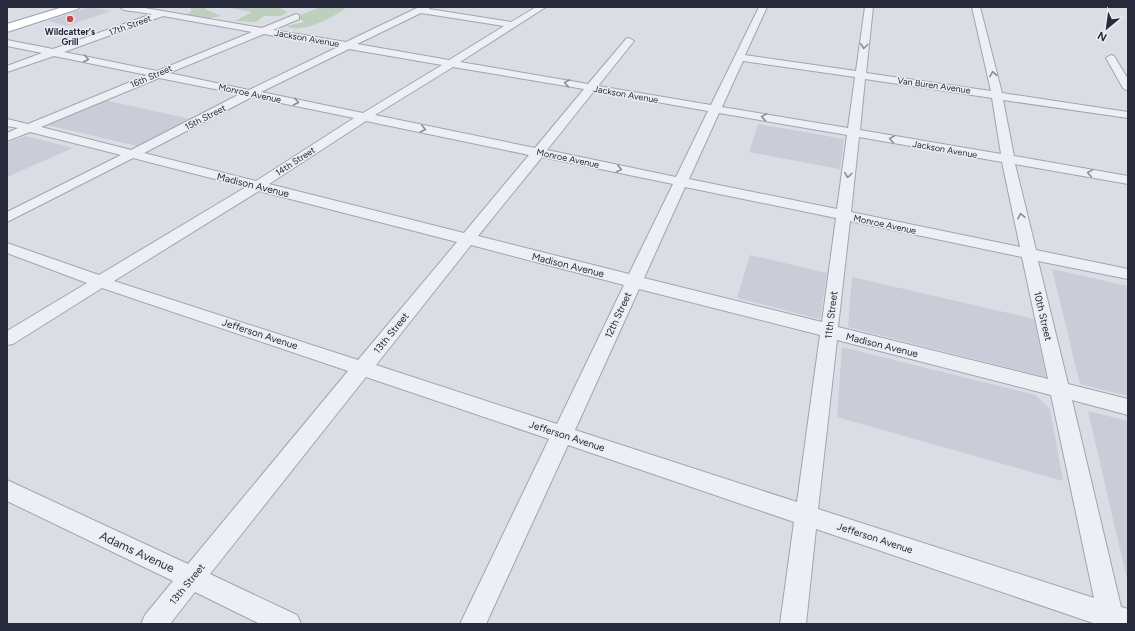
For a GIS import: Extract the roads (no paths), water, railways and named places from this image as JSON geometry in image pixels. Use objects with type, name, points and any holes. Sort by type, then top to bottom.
[{"type":"main road","points":[[7,28],[74,7]]},
{"type":"street","name":"Jackson Avenue","points":[[124,7],[1128,180]]},
{"type":"street","name":"14th Street","points":[[7,339],[257,186],[364,117],[542,7]]},
{"type":"street","name":"12th Street","points":[[473,624],[763,7]]},
{"type":"street","name":"11th Street","points":[[793,624],[869,7]]},
{"type":"street","name":"10th Street","points":[[976,7],[992,69],[1008,160],[1060,390],[1117,621]]},
{"type":"street","points":[[423,9],[512,25]]},
{"type":"street","name":"15th Street","points":[[7,218],[252,93],[423,9]]},
{"type":"street","name":"17th Street","points":[[7,69],[163,14]]},
{"type":"street","name":"16th Street","points":[[7,137],[296,17]]},
{"type":"street","name":"13th Street","points":[[154,624],[629,41]]},
{"type":"street","name":"Monroe Avenue","points":[[7,43],[1128,274]]},
{"type":"street","name":"Van Buren Avenue","points":[[739,57],[996,94],[1128,115]]},
{"type":"street","points":[[1111,58],[1128,88]]},
{"type":"street","name":"Madison Avenue","points":[[7,122],[1128,407]]},
{"type":"street","name":"Jefferson Avenue","points":[[7,248],[101,282],[806,515],[1117,621]]},
{"type":"street","name":"Adams Avenue","points":[[7,490],[288,624]]},
{"type":"place","name":"Wildcatter's Grill","points":[[70,19]]}]
